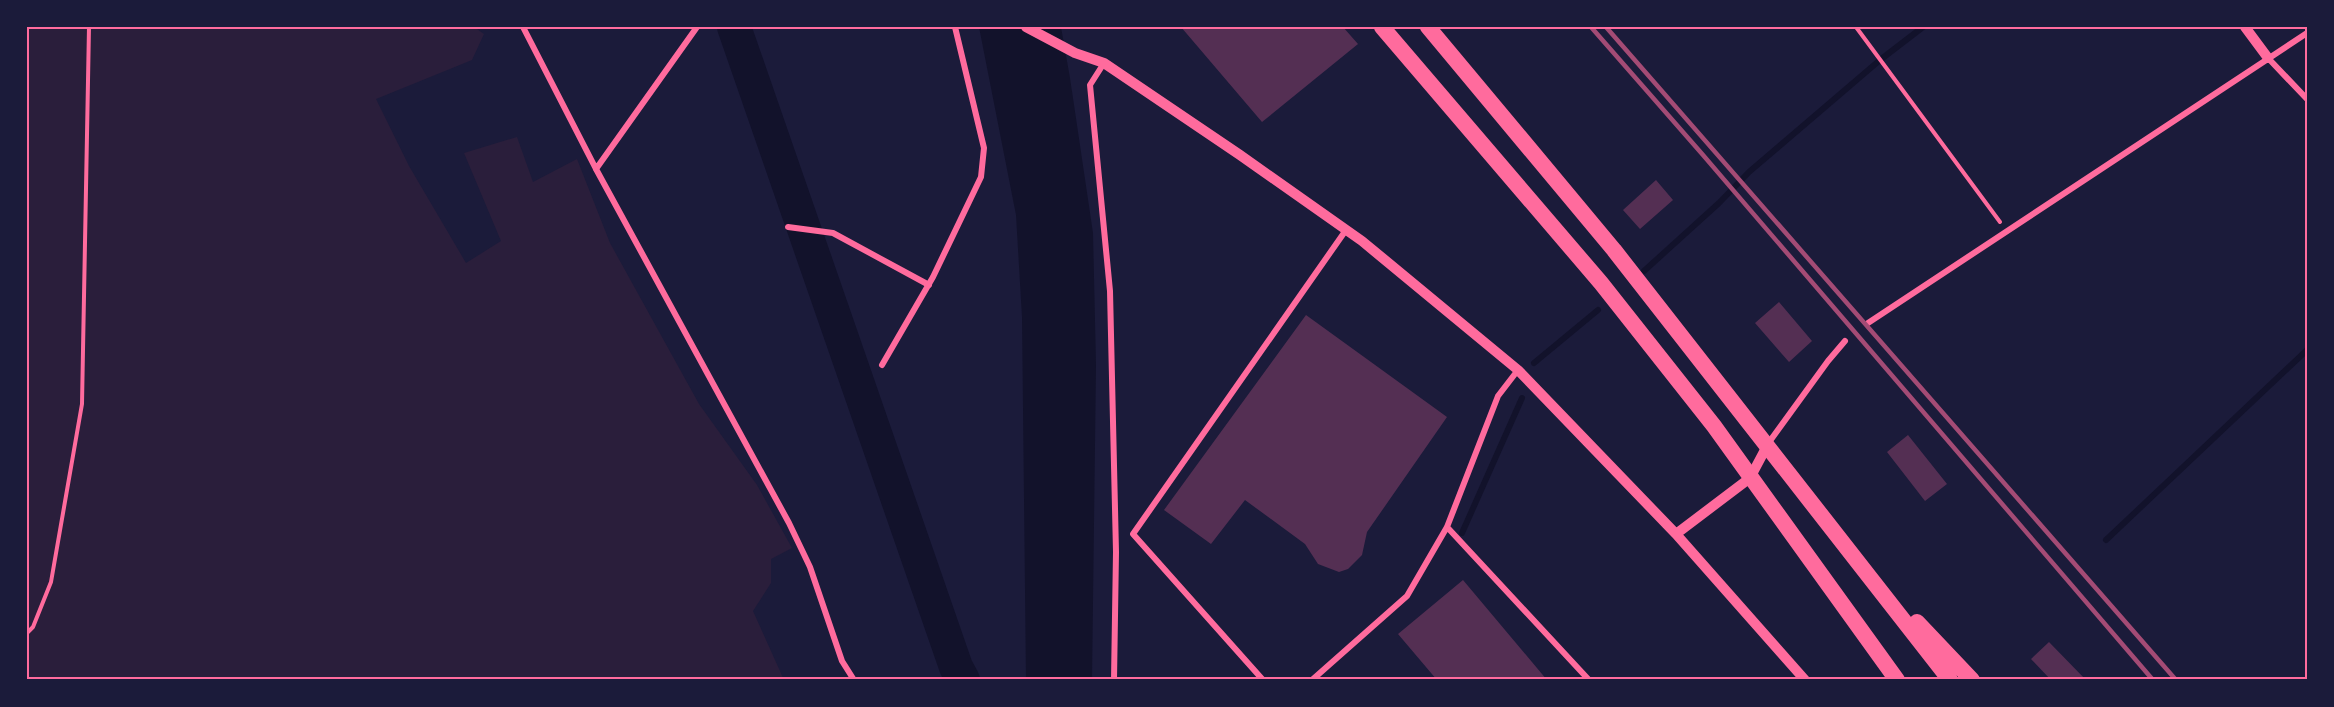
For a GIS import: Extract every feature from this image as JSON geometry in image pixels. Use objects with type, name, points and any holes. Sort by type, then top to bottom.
[{"type":"highway","points":[[1382,27],[1601,283],[1714,426],[1897,680]]},
{"type":"highway","points":[[1428,27],[1614,250],[1950,680]]},
{"type":"highway","points":[[1864,568],[1972,680]]},
{"type":"street","points":[[523,27],[596,169],[789,523],[810,567],[842,661],[854,680]]},
{"type":"street","points":[[596,169],[697,27]]},
{"type":"street","points":[[882,365],[928,285],[981,177],[984,148],[955,27]]},
{"type":"street","points":[[1026,27],[1075,53],[1104,63],[1240,154],[1346,230],[1518,370],[1676,534],[1805,680]]},
{"type":"street","points":[[2245,27],[2268,58],[2307,99]]},
{"type":"street","points":[[1868,323],[2307,33]]},
{"type":"street","points":[[1104,63],[1090,85],[1110,291],[1116,552],[1114,680]]},
{"type":"street","points":[[788,227],[833,233],[928,285]]},
{"type":"street","points":[[1263,680],[1133,534],[1346,230]]},
{"type":"street","points":[[1676,534],[1750,478],[1767,446],[1845,341]]},
{"type":"street","points":[[1311,680],[1407,596],[1447,527],[1498,396],[1518,370]]},
{"type":"street","points":[[1447,527],[1589,680]]},
{"type":"path","points":[[27,633],[33,627],[51,582],[82,404],[89,27]]},
{"type":"path","points":[[1856,27],[2007,231]]},
{"type":"shaded area","points":[[27,27],[474,27],[484,34],[472,60],[376,99],[409,166],[466,263],[501,241],[464,153],[517,137],[533,182],[577,159],[610,243],[699,404],[757,485],[792,548],[771,559],[771,583],[753,611],[784,680],[27,680]]},
{"type":"shaded area","points":[[979,27],[1061,27],[1070,78],[1093,233],[1096,365],[1092,680],[1026,680],[1022,317],[1016,215]]},
{"type":"building","points":[[1181,27],[1343,27],[1358,44],[1262,122]]},
{"type":"building","points":[[1656,180],[1673,200],[1640,229],[1623,210]]},
{"type":"building","points":[[1779,302],[1812,341],[1789,362],[1755,323]]},
{"type":"building","points":[[1306,315],[1447,417],[1367,532],[1362,555],[1348,569],[1339,572],[1318,564],[1305,544],[1245,500],[1211,544],[1164,510]]},
{"type":"building","points":[[1908,435],[1947,484],[1925,501],[1887,452]]},
{"type":"building","points":[[1463,580],[1547,680],[1437,680],[1398,634]]},
{"type":"building","points":[[2049,642],[2086,680],[2051,680],[2031,659]]},
{"type":"waterway","points":[[734,27],[956,667],[963,680]]},
{"type":"waterway","points":[[1644,271],[1719,203],[1749,172],[1880,60],[1923,27]]},
{"type":"waterway","points":[[1534,363],[1598,310]]},
{"type":"waterway","points":[[2106,540],[2307,350]]},
{"type":"waterway","points":[[1462,533],[1522,398]]},
{"type":"railway","points":[[1591,27],[2153,680]]},
{"type":"railway","points":[[1606,27],[2176,680]]}]
